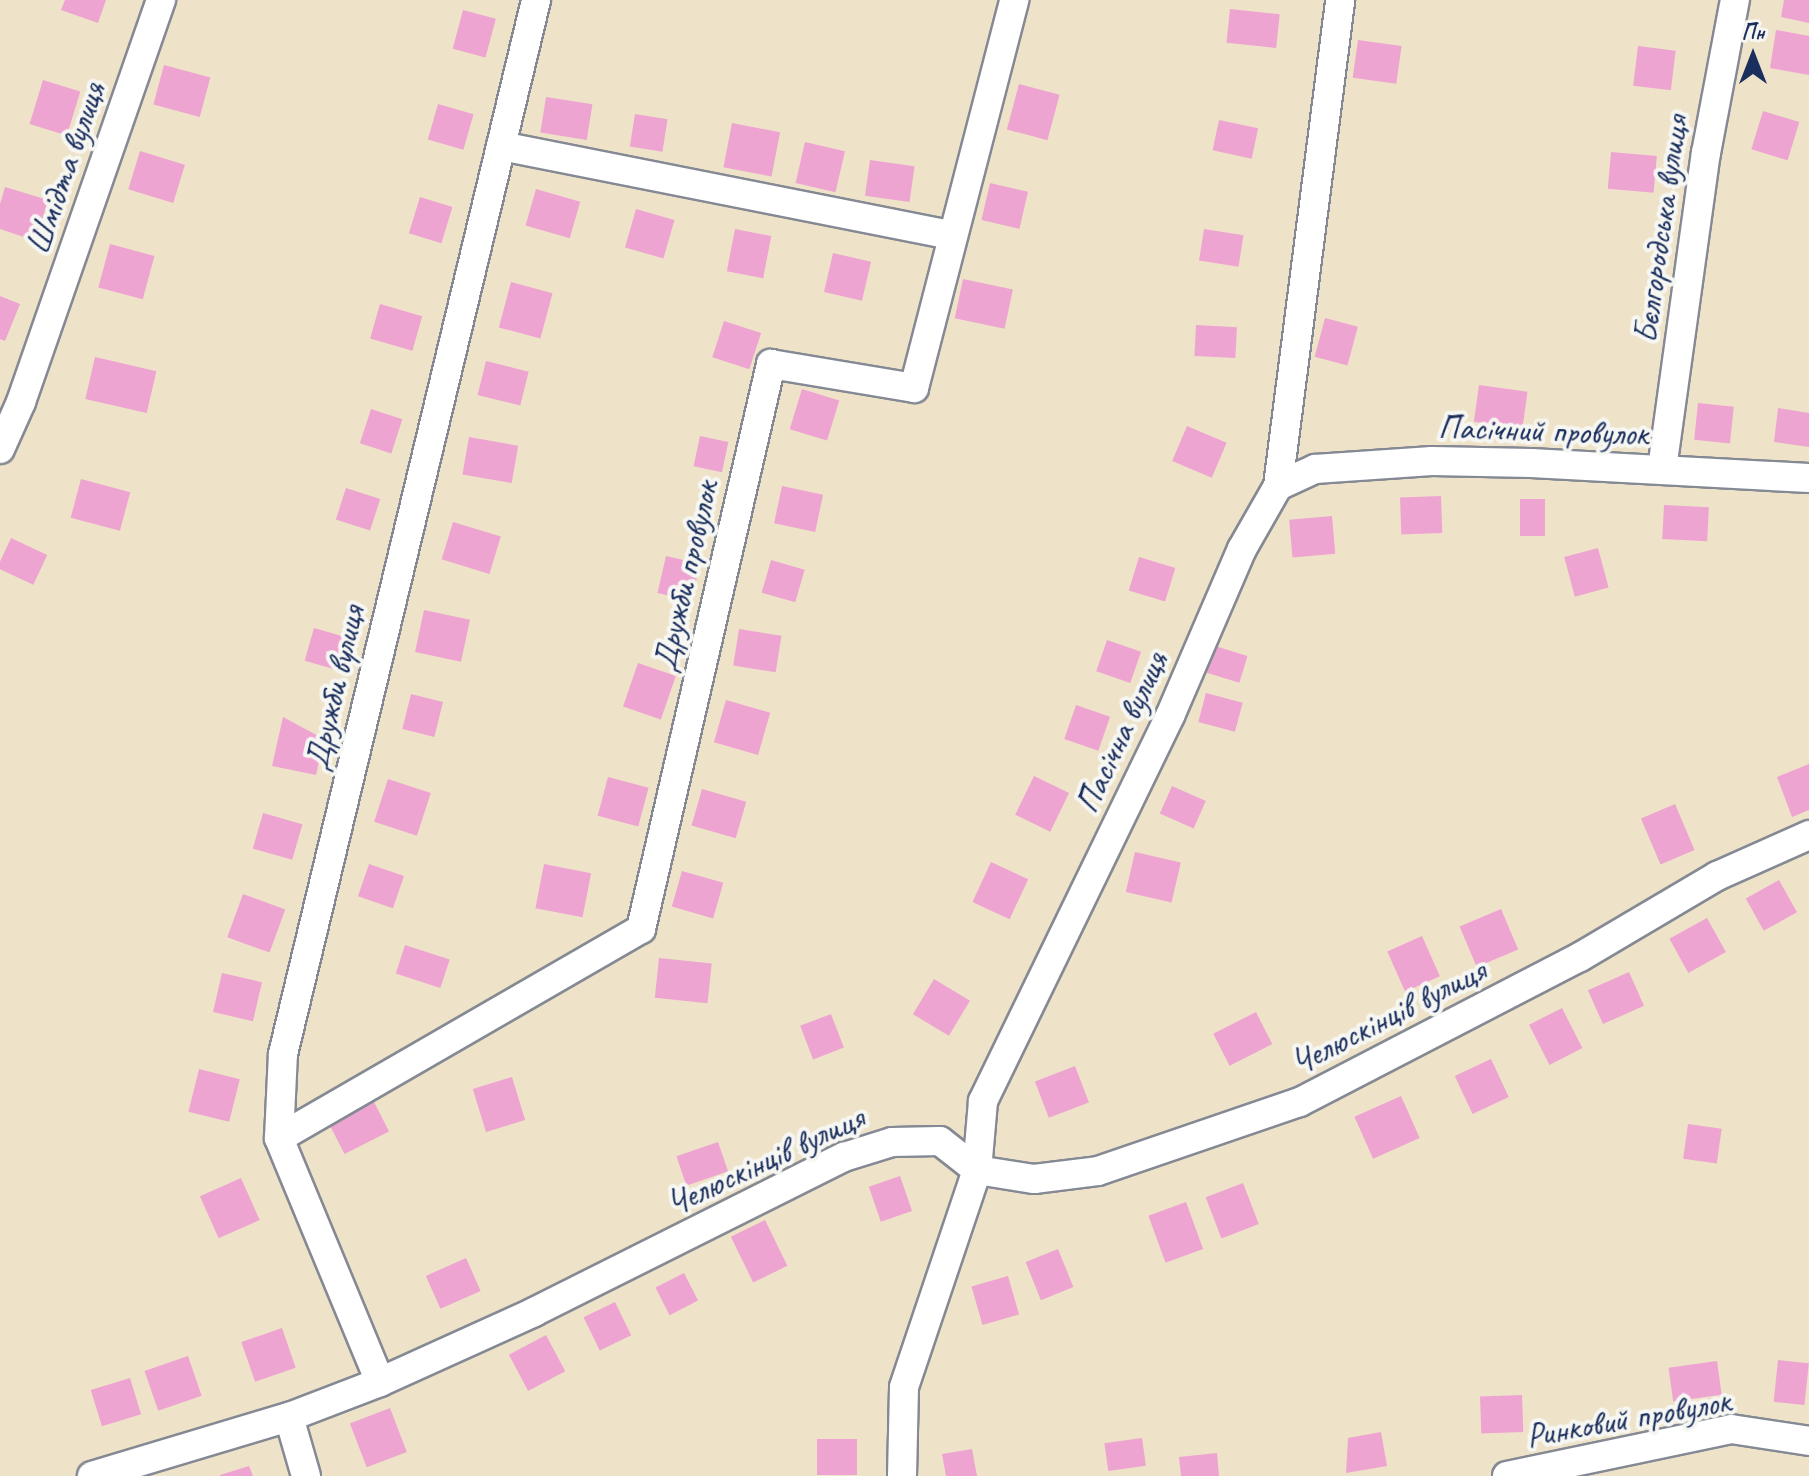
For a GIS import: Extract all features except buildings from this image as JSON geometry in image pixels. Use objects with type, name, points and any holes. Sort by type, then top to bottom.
[{"type":"street","name":"Шмідта вулиця","points":[[0,449],[21,402],[161,0]]},
{"type":"street","name":"Дружби вулиця","points":[[380,1382],[279,1138],[283,1054],[536,0]]},
{"type":"street","name":"Дружби провулок","points":[[279,1138],[641,929],[771,364],[914,388],[1014,0]]},
{"type":"street","name":"Пасічна вулиця","points":[[902,1476],[904,1387],[977,1170],[983,1101],[1170,716],[1242,549],[1278,486],[1340,0]]},
{"type":"street","name":"Бєлгородська вулиця","points":[[1662,469],[1706,153],[1735,0]]},
{"type":"street","points":[[501,146],[951,235]]},
{"type":"street","name":"Пасічний провулок","points":[[1278,486],[1315,469],[1432,461],[1809,478]]},
{"type":"street","name":"Челюскінців вулиця","points":[[92,1476],[289,1417],[380,1382],[534,1312],[844,1157],[892,1142],[940,1141],[977,1170],[1034,1179],[1098,1171],[1300,1102],[1580,957],[1717,876],[1809,835]]},
{"type":"street","points":[[289,1417],[306,1476]]},
{"type":"street","name":"Ринковий провулок","points":[[1507,1476],[1731,1429],[1809,1441]]}]
